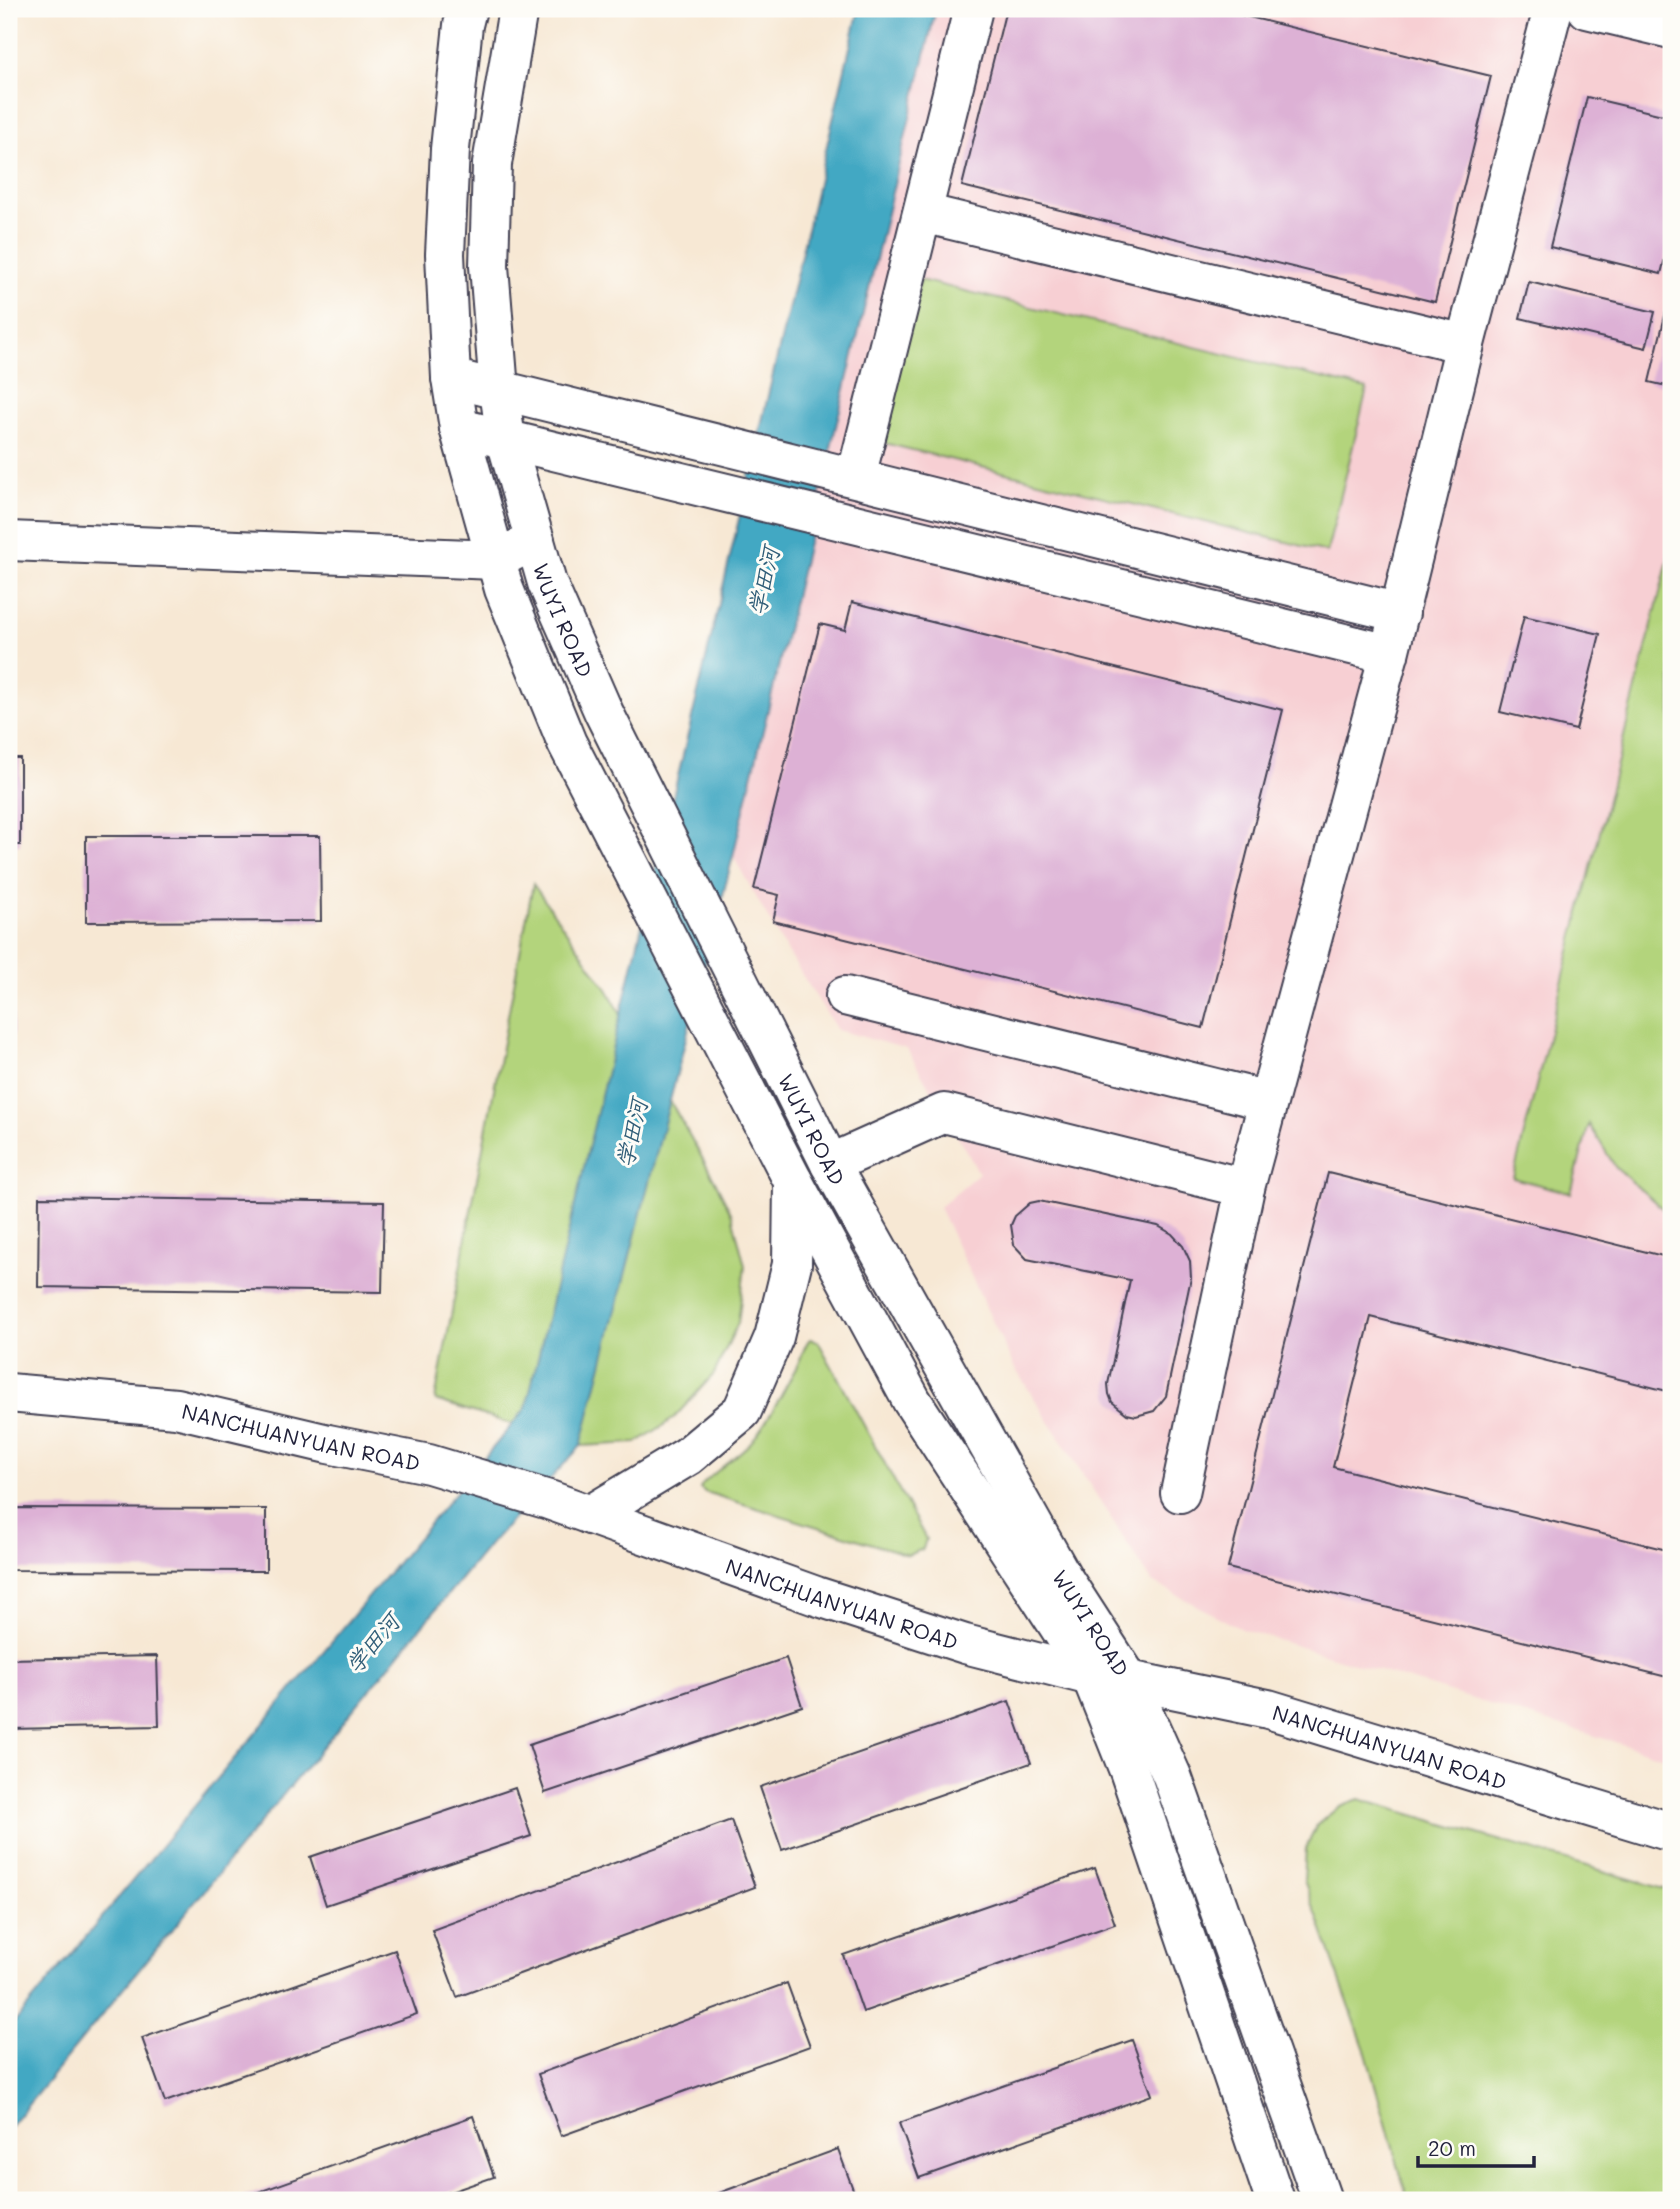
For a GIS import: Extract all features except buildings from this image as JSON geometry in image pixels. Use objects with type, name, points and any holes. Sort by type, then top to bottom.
[{"type":"street","name":"WUYI ROAD","points":[[467,9],[463,24],[450,149],[445,254],[450,378],[459,428],[505,589],[567,743],[793,1181],[912,1401],[1090,1676],[1129,1771],[1275,2200]]},
{"type":"street","name":"WUYI ROAD","points":[[518,9],[492,164],[489,266],[499,390],[506,440],[552,595],[604,713],[830,1164],[1063,1578],[1129,1680],[1172,1776],[1322,2200]]},
{"type":"street","points":[[856,478],[973,9]]},
{"type":"street","points":[[1180,1493],[1245,1188],[1400,613],[1465,344],[1553,9]]},
{"type":"street","points":[[1587,9],[1671,29]]},
{"type":"street","points":[[923,213],[1465,344]]},
{"type":"street","points":[[450,378],[1400,613]]},
{"type":"street","points":[[459,428],[1389,654]]},
{"type":"street","points":[[9,541],[496,560],[535,540]]},
{"type":"street","points":[[845,996],[1268,1101]]},
{"type":"street","points":[[830,1164],[944,1113],[1245,1188]]},
{"type":"street","points":[[590,1514],[688,1456],[742,1411],[774,1337],[792,1264],[793,1181]]},
{"type":"street","name":"NANCHUANYUAN ROAD","points":[[9,1393],[176,1408],[328,1444],[429,1464],[549,1500],[816,1596],[965,1644],[1090,1676],[1129,1680],[1268,1709],[1671,1832]]},
{"type":"shaded area","points":[[936,9],[1671,9],[1671,1759],[1241,1629],[1152,1582],[1014,1367],[939,1207],[979,1173],[907,1049],[837,1030],[782,943],[733,856]]},
{"type":"green space","points":[[920,280],[1367,389],[1327,552],[880,442]]},
{"type":"green space","points":[[1671,549],[1671,1216],[1616,1168],[1589,1124],[1571,1193],[1513,1178]]},
{"type":"green space","points":[[533,884],[607,989],[714,1179],[732,1215],[745,1266],[738,1323],[714,1374],[673,1419],[636,1443],[581,1446],[435,1400]]},
{"type":"green space","points":[[810,1339],[818,1341],[926,1539],[923,1549],[908,1555],[705,1492],[700,1488],[759,1432],[783,1393]]},
{"type":"green space","points":[[1359,1799],[1671,1891],[1671,2196],[1661,2200],[1408,2200],[1365,2050],[1304,1880],[1306,1848],[1317,1825],[1340,1806]]},
{"type":"water","name":"学田河","points":[[859,9],[936,9],[733,856],[581,1446],[487,1547],[9,2128],[9,2029],[526,1408]]}]
